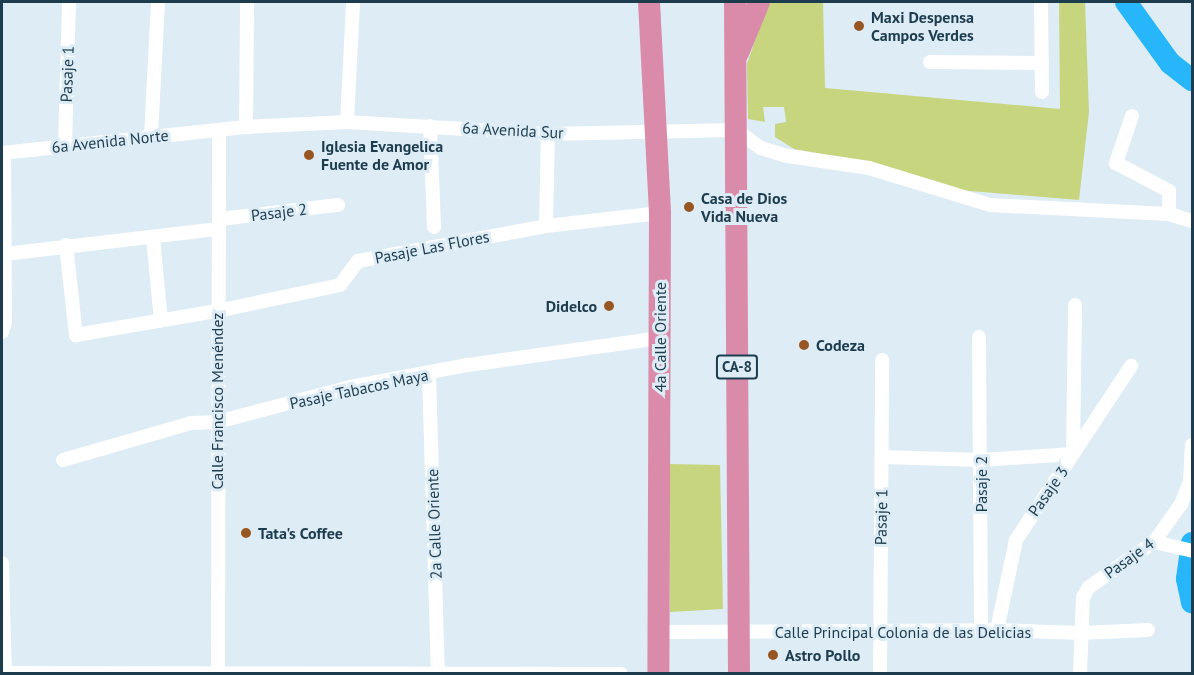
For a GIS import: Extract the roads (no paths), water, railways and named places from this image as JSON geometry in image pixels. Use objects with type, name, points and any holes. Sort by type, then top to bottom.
[{"type":"highway","name":"4a Calle Oriente","points":[[649,2],[660,213],[658,674]]},
{"type":"highway","name":"CA-8","points":[[735,2],[739,674]]},
{"type":"highway","points":[[735,60],[759,2]]},
{"type":"street","name":"Pasaje 1","points":[[65,146],[69,2]]},
{"type":"street","points":[[151,135],[158,2]]},
{"type":"street","points":[[246,127],[247,2]]},
{"type":"street","points":[[347,122],[353,2]]},
{"type":"street","points":[[1041,2],[1042,92]]},
{"type":"street","points":[[930,62],[1042,63]]},
{"type":"street","points":[[1132,116],[1116,164],[1169,191],[1169,214]]},
{"type":"street","name":"6a Avenida Sur","points":[[219,129],[347,122],[548,134],[736,130]]},
{"type":"street","points":[[430,126],[434,227]]},
{"type":"street","name":"6a Avenida Norte","points":[[3,153],[219,129]]},
{"type":"street","name":"Calle Francisco Menéndez","points":[[218,673],[219,129]]},
{"type":"street","points":[[736,130],[761,148],[788,156],[869,168],[990,205],[1169,214],[1192,221]]},
{"type":"street","points":[[546,226],[548,134]]},
{"type":"street","points":[[2,332],[5,323],[3,153]]},
{"type":"street","name":"Pasaje 2","points":[[4,254],[66,245],[153,237],[338,205]]},
{"type":"street","name":"Pasaje Las Flores","points":[[66,245],[76,335],[217,311],[340,285],[358,261],[546,226],[660,213]]},
{"type":"street","points":[[153,237],[161,321]]},
{"type":"street","points":[[882,457],[981,460],[1073,454],[1075,305]]},
{"type":"street","name":"Pasaje 2","points":[[979,337],[981,630]]},
{"type":"street","name":"Pasaje Tabacos Maya","points":[[63,460],[191,423],[217,422],[350,387],[660,338]]},
{"type":"street","name":"Pasaje 1","points":[[880,674],[882,360]]},
{"type":"street","name":"Pasaje 3","points":[[997,630],[1016,540],[1131,366]]},
{"type":"street","name":"2a Calle Oriente","points":[[429,374],[438,672]]},
{"type":"street","name":"Pasaje 4","points":[[1080,674],[1083,597],[1089,587],[1154,542],[1181,504],[1190,482],[1192,445]]},
{"type":"street","points":[[1154,542],[1192,551]]},
{"type":"street","points":[[2,563],[4,673],[621,674]]},
{"type":"street","name":"Calle Principal Colonia de las Delicias","points":[[659,632],[997,630],[1080,633],[1148,630]]},
{"type":"waterway","points":[[1126,2],[1170,63],[1192,80]]},
{"type":"waterway","points":[[1192,543],[1187,579],[1192,602]]},
{"type":"place","name":"Maxi Despensa Campos Verdes","points":[[859,26]]},
{"type":"place","name":"Iglesia Evangelica Fuente de Amor","points":[[309,155]]},
{"type":"place","name":"Casa de Dios Vida Nueva","points":[[689,207]]},
{"type":"place","name":"Didelco","points":[[609,306]]},
{"type":"place","name":"Codeza","points":[[804,345]]},
{"type":"place","name":"Tata's Coffee","points":[[246,533]]},
{"type":"place","name":"Astro Pollo","points":[[773,655]]}]
